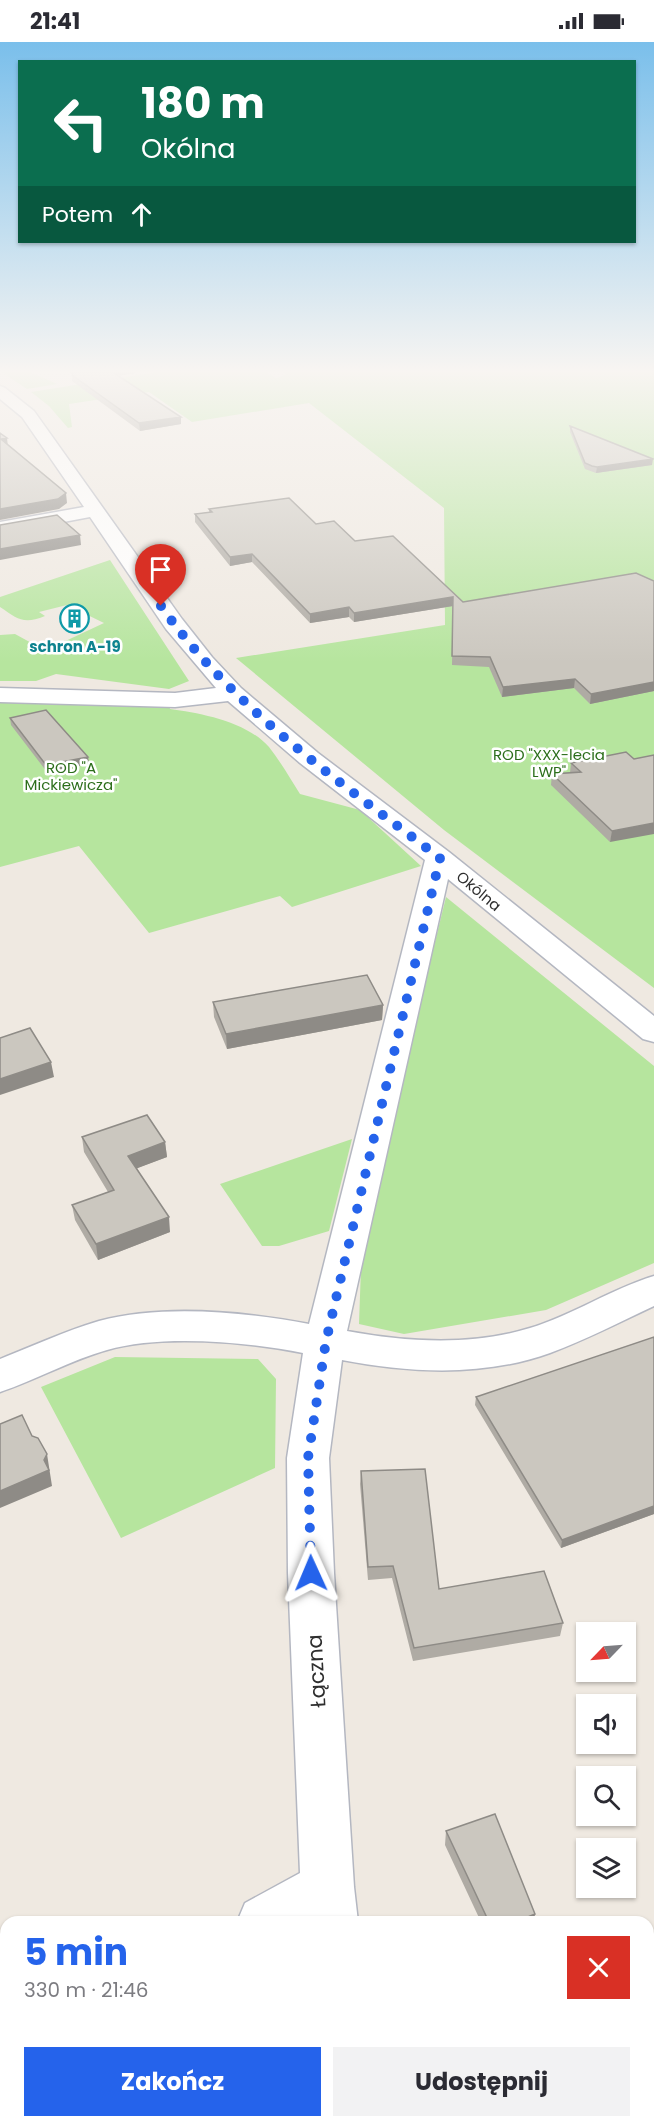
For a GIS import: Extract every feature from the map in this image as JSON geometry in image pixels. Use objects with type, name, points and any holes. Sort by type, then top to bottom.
[{"type":"street","points":[[67,468],[174,624],[204,662],[233,693]]},
{"type":"street","points":[[0,528],[94,511]]},
{"type":"street","points":[[0,695],[175,700],[233,693]]},
{"type":"street","name":"Okólna","points":[[233,693],[309,758],[440,858],[654,1032]]},
{"type":"street","name":"Łączna","points":[[329,1904],[311,1573],[308,1458],[326,1341],[440,858]]},
{"type":"street","points":[[0,1376],[101,1336],[153,1326],[266,1331],[384,1353],[438,1356],[490,1351],[537,1342],[654,1290]]},
{"type":"street","points":[[286,1916],[329,1904]]},
{"type":"green space","name":"ROD \"XXX-lecia LWP\"","points":[[393,468],[654,468],[654,988],[444,830],[236,658],[445,625],[444,508]]},
{"type":"green space","points":[[110,560],[189,681],[169,689],[56,674],[36,681],[0,681],[0,635],[15,634],[37,646],[57,645],[104,623],[67,605],[39,612],[45,616],[37,619],[21,619],[0,607],[0,597]]},
{"type":"green space","name":"ROD \"A Mickiewicza\"","points":[[0,698],[169,705],[170,709],[209,716],[236,725],[260,738],[269,747],[300,794],[360,810],[421,866],[292,907],[280,896],[149,933],[79,846],[0,867]]},
{"type":"green space","points":[[446,897],[654,1066],[654,1263],[546,1310],[404,1334],[359,1324],[362,1239]]},
{"type":"green space","points":[[352,1139],[329,1231],[279,1246],[262,1246],[220,1184]]},
{"type":"green space","points":[[115,1357],[258,1359],[276,1379],[275,1468],[121,1538],[41,1387]]},
{"type":"building","points":[[0,468],[36,468],[66,493],[58,499],[0,509]]},
{"type":"building","points":[[289,498],[316,524],[334,521],[355,541],[393,536],[463,602],[636,573],[654,581],[654,682],[591,694],[575,679],[503,687],[490,657],[452,656],[453,597],[354,613],[349,607],[310,614],[252,554],[230,557],[195,514],[212,512],[209,509]]},
{"type":"building","points":[[57,515],[80,535],[0,549],[0,525]]},
{"type":"building","points":[[46,710],[88,757],[46,765],[10,718]]},
{"type":"building","points":[[626,752],[634,759],[654,755],[654,823],[612,831],[552,774],[581,772],[571,763]]},
{"type":"building","points":[[367,975],[383,1005],[226,1034],[213,1002]]},
{"type":"building","points":[[30,1028],[51,1062],[0,1079],[0,1038]]},
{"type":"building","points":[[147,1115],[165,1142],[128,1156],[169,1217],[96,1244],[72,1205],[114,1190],[82,1137]]},
{"type":"building","points":[[654,1337],[654,1506],[562,1540],[476,1397]]},
{"type":"building","points":[[22,1415],[32,1436],[38,1438],[47,1454],[44,1460],[49,1470],[0,1491],[0,1424]]},
{"type":"building","points":[[425,1469],[439,1589],[544,1571],[563,1623],[414,1648],[393,1566],[368,1567],[361,1471]]},
{"type":"building","points":[[495,1814],[535,1914],[530,1916],[486,1916],[446,1831]]},
{"type":"place","name":"schron A-19","points":[[75,619]]},
{"type":"route","points":[[161,606],[204,662],[233,693],[309,758],[440,858],[326,1341],[308,1458],[311,1573]]}]
